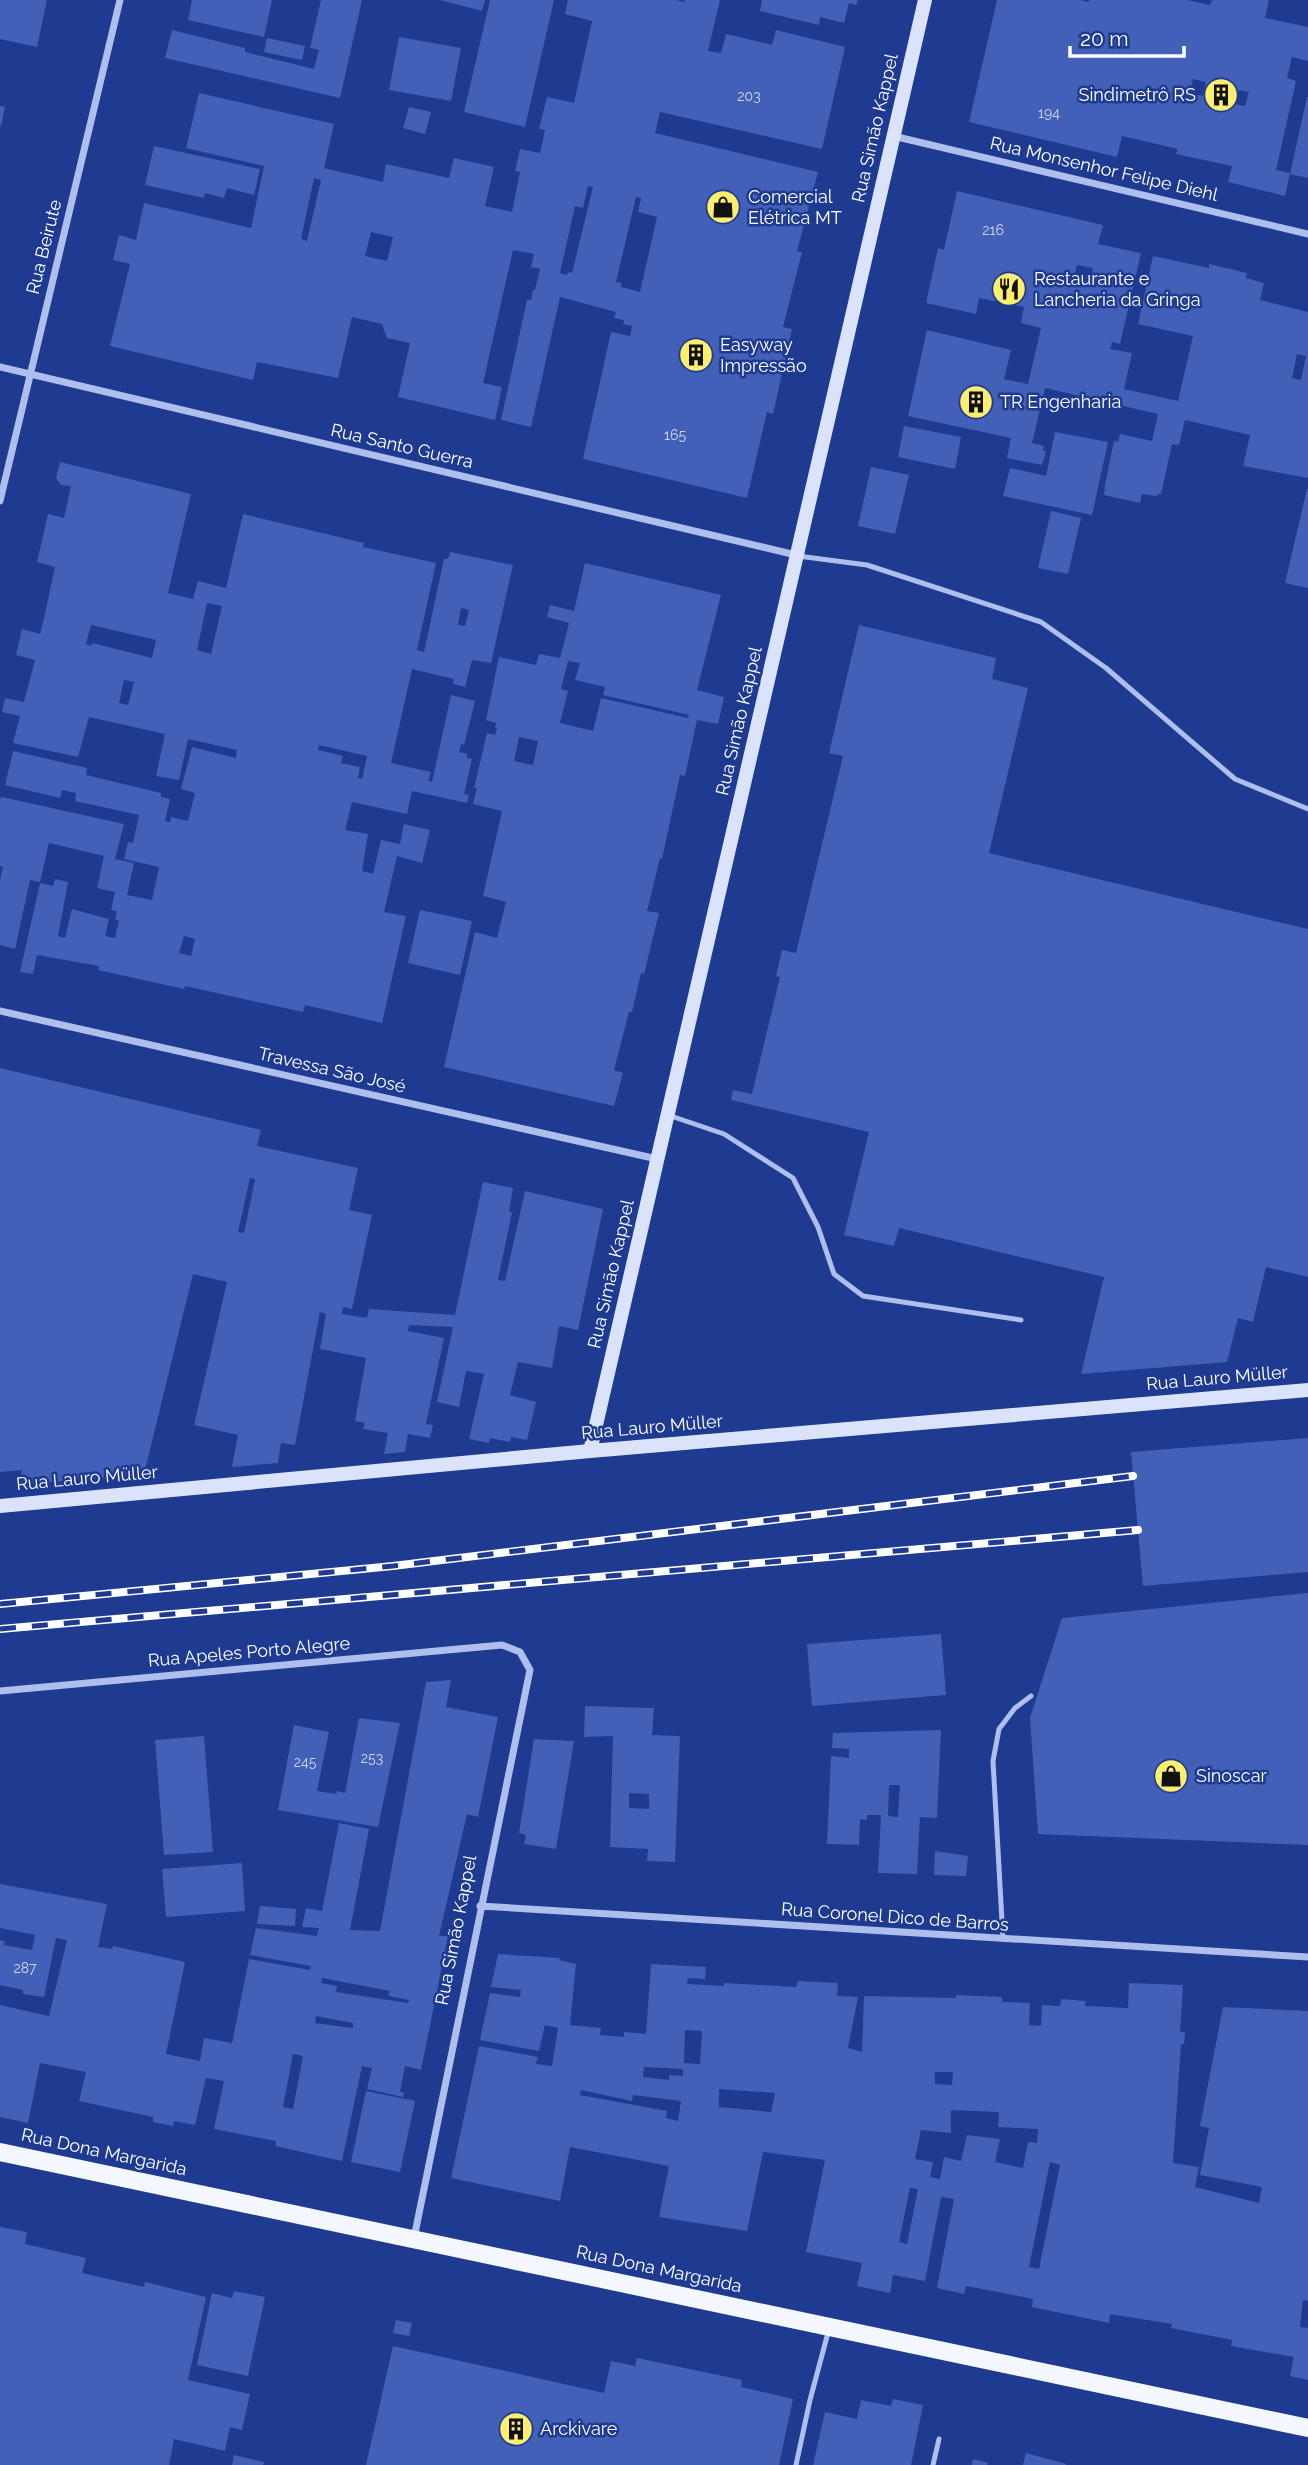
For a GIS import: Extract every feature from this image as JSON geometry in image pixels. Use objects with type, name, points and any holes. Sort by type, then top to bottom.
[{"type":"main road","name":"Rua Dona Margarida","points":[[0,2152],[1308,2428]]},
{"type":"street","name":"Rua Beirute","points":[[0,501],[120,0]]},
{"type":"street","name":"Rua Simão Kappel","points":[[590,1451],[925,0]]},
{"type":"street","name":"Rua Monsenhor Felipe Diehl","points":[[893,136],[1308,234]]},
{"type":"street","name":"Rua Santo Guerra","points":[[0,367],[796,555]]},
{"type":"street","name":"Travessa São José","points":[[0,1011],[657,1159]]},
{"type":"street","name":"Rua Lauro Müller","points":[[0,1506],[590,1451],[1308,1390]]},
{"type":"street","name":"Rua Simão Kappel","points":[[414,2238],[530,1670],[520,1652],[502,1645]]},
{"type":"street","name":"Rua Apeles Porto Alegre","points":[[0,1691],[502,1645]]},
{"type":"street","name":"Rua Coronel Dico de Barros","points":[[480,1906],[1308,1957]]},
{"type":"lane","points":[[796,555],[867,565],[1041,622],[1106,668],[1235,779],[1308,809]]},
{"type":"lane","points":[[668,1115],[724,1134],[793,1178],[818,1227],[834,1274],[863,1296],[1021,1320]]},
{"type":"lane","points":[[1003,1939],[993,1761],[999,1729],[1015,1708],[1031,1696]]},
{"type":"lane","points":[[796,2465],[830,2326]]},
{"type":"lane","points":[[933,2465],[939,2439]]},
{"type":"building","points":[[0,0],[47,0],[37,47],[0,39]]},
{"type":"building","points":[[192,0],[272,0],[264,37],[188,20]]},
{"type":"building","points":[[321,0],[362,0],[340,98],[165,58],[172,30],[314,69],[319,50],[310,48]]},
{"type":"building","points":[[440,0],[485,0],[482,11]]},
{"type":"building","points":[[490,0],[554,0],[525,127],[464,112]]},
{"type":"building","points":[[568,0],[720,0],[708,51],[721,53],[726,34],[772,45],[776,30],[845,47],[822,149],[660,112],[655,133],[818,172],[797,251],[802,252],[783,327],[792,329],[773,414],[767,412],[747,498],[583,459],[611,332],[630,336],[632,326],[623,324],[624,320],[614,318],[616,312],[560,297],[531,427],[501,420],[527,300],[531,300],[540,269],[531,267],[534,254],[513,250],[483,383],[502,387],[495,420],[398,397],[410,343],[387,338],[382,324],[352,317],[338,378],[257,362],[253,380],[110,346],[130,264],[113,260],[119,235],[136,240],[144,203],[251,228],[264,166],[186,148],[199,93],[334,124],[324,168],[383,182],[386,164],[449,178],[454,158],[494,167],[485,206],[512,212],[520,172],[515,171],[520,149],[540,153],[545,130],[539,129],[547,97],[574,103],[592,21],[565,14]],"holes":[[[314,178],[321,180],[307,241],[301,239]],[[588,186],[593,187],[572,273],[560,273],[575,206],[583,208]],[[636,197],[641,198],[638,212],[657,217],[640,292],[621,287],[622,283],[616,282]],[[371,232],[393,237],[387,261],[365,256]]]},
{"type":"building","points":[[762,0],[858,0],[856,5],[849,3],[844,23],[820,17],[819,25],[760,11]]},
{"type":"building","points":[[997,0],[1187,0],[1210,5],[1212,0],[1269,0],[1265,18],[1308,27],[1308,61],[1292,57],[1287,78],[1296,81],[1276,170],[1290,173],[1285,196],[1228,182],[1232,166],[1176,154],[1178,149],[1122,136],[1117,157],[969,122]],"holes":[[[1193,79],[1206,82],[1203,96],[1190,93]],[[1239,90],[1249,92],[1245,106],[1236,104]]]},
{"type":"building","points":[[399,37],[461,48],[451,101],[389,90]]},
{"type":"building","points":[[267,38],[305,46],[302,60],[264,52]]},
{"type":"building","points":[[1308,97],[1308,178],[1290,174]]},
{"type":"building","points":[[0,106],[5,107],[1,126],[0,126]]},
{"type":"building","points":[[409,107],[431,112],[425,134],[403,128]]},
{"type":"building","points":[[154,146],[260,169],[254,195],[227,188],[224,198],[205,193],[204,198],[145,185]]},
{"type":"building","points":[[957,191],[1103,225],[1098,244],[1141,253],[1120,344],[1112,342],[1110,349],[1132,353],[1124,389],[1178,401],[1193,336],[1138,324],[1153,256],[1247,273],[1246,278],[1264,283],[1260,300],[1308,312],[1308,478],[1243,466],[1250,435],[1185,420],[1179,445],[1172,444],[1161,494],[1142,494],[1140,503],[1104,495],[1105,485],[1114,441],[1118,442],[1120,434],[1152,441],[1158,414],[1045,388],[1032,443],[1044,446],[1043,451],[1046,451],[1042,465],[1007,458],[1011,438],[908,416],[927,330],[1011,350],[1004,379],[1028,384],[1041,328],[1021,323],[1024,307],[979,298],[976,314],[926,303],[938,248],[944,250]],"holes":[[[1077,265],[1093,268],[1090,281],[1074,277]],[[1297,354],[1306,356],[1301,380],[1292,378]]]},
{"type":"building","points":[[904,426],[961,437],[955,469],[898,457]]},
{"type":"building","points":[[1055,432],[1108,442],[1092,515],[1003,496],[1010,468],[1046,476]]},
{"type":"building","points":[[60,462],[191,494],[168,593],[193,599],[198,581],[226,588],[243,514],[364,543],[363,547],[436,563],[417,650],[424,652],[444,559],[448,559],[450,552],[513,565],[491,663],[472,660],[465,687],[453,684],[454,679],[412,669],[391,763],[431,772],[428,781],[432,782],[451,695],[475,701],[464,745],[461,744],[459,752],[472,759],[464,794],[469,795],[467,803],[412,791],[407,814],[352,802],[345,830],[368,834],[362,871],[373,874],[381,840],[400,844],[404,824],[430,830],[422,863],[397,856],[384,912],[406,916],[382,1023],[305,1005],[303,1012],[185,986],[184,989],[98,970],[99,966],[37,955],[33,974],[20,972],[40,883],[53,886],[55,879],[68,882],[58,936],[65,938],[72,909],[109,919],[105,936],[115,938],[119,920],[115,920],[117,911],[111,910],[115,892],[97,888],[104,856],[49,843],[40,882],[30,880],[15,949],[0,945],[2,797],[124,824],[115,859],[134,863],[127,895],[152,900],[159,867],[124,859],[128,842],[133,843],[139,815],[75,801],[76,793],[62,790],[60,798],[5,785],[13,751],[87,768],[86,775],[161,793],[161,797],[170,799],[165,821],[170,822],[171,817],[188,821],[195,793],[181,789],[192,747],[236,758],[237,750],[188,739],[179,780],[156,776],[165,734],[89,717],[78,757],[13,743],[20,716],[2,712],[5,698],[24,702],[35,660],[16,655],[22,629],[40,634],[55,567],[37,562],[48,514],[64,518],[71,486],[61,485],[56,478]],"holes":[[[207,603],[222,606],[211,654],[197,650]],[[461,608],[469,610],[465,626],[458,625]],[[91,625],[156,640],[152,658],[92,643],[91,646],[86,644]],[[124,680],[134,682],[128,705],[119,703]],[[319,745],[367,756],[362,779],[358,778],[360,767],[341,763],[343,756],[318,750]],[[184,936],[195,939],[191,956],[179,953]]]},
{"type":"building","points":[[871,467],[909,475],[895,534],[858,526]]},
{"type":"building","points":[[1308,489],[1308,588],[1285,583]]},
{"type":"building","points":[[1051,511],[1081,518],[1068,574],[1038,568]]},
{"type":"building","points":[[585,563],[721,595],[697,690],[724,697],[718,724],[697,720],[685,776],[680,775],[662,859],[660,858],[647,911],[659,913],[644,974],[641,973],[614,1070],[623,1073],[614,1106],[444,1067],[475,932],[497,938],[506,902],[483,896],[502,811],[473,804],[477,788],[474,788],[487,733],[495,735],[497,728],[496,723],[486,720],[499,657],[536,665],[539,654],[560,658],[569,623],[547,617],[550,605],[574,611]],"holes":[[[568,661],[580,663],[575,680],[605,687],[603,695],[689,715],[688,718],[601,698],[593,731],[560,723],[568,691],[561,689]],[[519,737],[538,741],[533,765],[514,761]]]},
{"type":"building","points":[[859,625],[996,658],[992,679],[1028,688],[989,853],[1308,929],[1308,1277],[1266,1267],[1253,1322],[1238,1318],[1227,1362],[1081,1374],[1104,1277],[899,1228],[894,1246],[844,1235],[869,1132],[731,1100],[733,1090],[752,1094],[780,977],[776,976],[782,950],[796,953],[843,756],[829,753]]},
{"type":"building","points":[[420,910],[472,921],[460,975],[408,963]]},
{"type":"building","points":[[0,1068],[261,1130],[257,1146],[358,1168],[349,1210],[372,1215],[352,1309],[343,1307],[342,1314],[367,1318],[369,1309],[455,1315],[483,1182],[513,1188],[509,1212],[512,1212],[498,1280],[505,1281],[525,1191],[603,1209],[578,1330],[559,1326],[552,1368],[518,1362],[510,1395],[536,1402],[527,1440],[511,1437],[510,1442],[490,1438],[489,1443],[469,1439],[484,1374],[466,1371],[459,1407],[437,1402],[453,1327],[409,1325],[408,1331],[444,1338],[426,1424],[433,1425],[430,1438],[408,1434],[405,1452],[384,1454],[388,1433],[363,1429],[365,1423],[355,1421],[366,1358],[320,1349],[326,1314],[320,1312],[295,1445],[281,1443],[278,1463],[232,1467],[238,1435],[194,1425],[227,1282],[193,1274],[144,1474],[18,1485],[22,1470],[0,1472]],"holes":[[[250,1178],[255,1179],[244,1233],[238,1232]]]},
{"type":"building","points":[[1308,1438],[1308,1572],[1143,1586],[1131,1452]]},
{"type":"building","name":"Sinoscar","points":[[1308,1593],[1308,1845],[1038,1834],[1030,1718],[1062,1618]]},
{"type":"building","points":[[941,1634],[946,1695],[812,1706],[807,1644]]},
{"type":"building","points":[[451,1680],[446,1707],[498,1717],[478,1817],[467,1814],[439,1936],[448,1936],[421,2070],[405,2066],[400,2092],[404,2092],[403,2097],[367,2089],[372,2068],[362,2066],[342,2161],[275,2146],[276,2141],[214,2129],[224,2081],[206,2078],[195,2125],[174,2121],[173,2126],[153,2122],[153,2117],[79,2101],[86,2072],[40,2063],[28,2123],[0,2117],[0,2005],[49,2016],[67,1940],[56,1938],[44,1997],[23,1994],[23,1990],[0,1985],[0,1940],[5,1941],[4,1945],[32,1950],[35,1935],[0,1928],[0,1884],[107,1904],[98,1947],[112,1949],[113,1946],[185,1962],[166,2054],[200,2061],[204,2038],[232,2043],[249,1959],[310,1970],[311,1966],[250,1955],[256,1928],[317,1936],[319,1928],[302,1927],[306,1908],[322,1911],[339,1823],[369,1829],[350,1930],[380,1931],[426,1682]],"holes":[[[322,1978],[390,1991],[388,1996],[409,2000],[408,2003],[336,1992],[337,1986],[321,1983]],[[316,2016],[353,2023],[353,2028],[315,2023]],[[293,2054],[303,2056],[293,2109],[283,2107]]]},
{"type":"building","points":[[585,1706],[654,1708],[652,1735],[680,1736],[675,1862],[647,1861],[648,1849],[610,1847],[613,1736],[584,1737]],"holes":[[[629,1793],[649,1794],[649,1809],[629,1808]]]},
{"type":"building","points":[[359,1718],[400,1723],[378,1827],[278,1810],[294,1725],[329,1732],[317,1791],[336,1794],[337,1791],[345,1793]]},
{"type":"building","points":[[941,1730],[937,1818],[920,1817],[917,1874],[878,1873],[881,1815],[867,1815],[867,1820],[860,1819],[859,1845],[827,1844],[831,1756],[849,1758],[849,1749],[832,1748],[833,1733]],"holes":[[[889,1785],[900,1785],[898,1817],[888,1816]]]},
{"type":"building","points":[[204,1736],[213,1852],[164,1855],[155,1740]]},
{"type":"building","points":[[534,1739],[574,1741],[556,1849],[524,1844],[526,1835],[519,1833]]},
{"type":"building","points":[[935,1851],[968,1856],[966,1876],[934,1875]]},
{"type":"building","points":[[242,1863],[245,1911],[166,1917],[162,1869]]},
{"type":"building","points":[[260,1906],[296,1909],[295,1926],[257,1924]]},
{"type":"building","points":[[498,1954],[560,1958],[559,1960],[576,1964],[570,2025],[601,2028],[600,2035],[624,2037],[624,2032],[646,2034],[651,1964],[706,1967],[705,1979],[688,1978],[687,1984],[796,1987],[798,1981],[838,1983],[837,1996],[858,1997],[848,2048],[862,2052],[864,1996],[1002,1997],[1002,2002],[1030,2003],[1029,2025],[1041,2026],[1042,2005],[1060,2006],[1061,1999],[1086,2001],[1085,2006],[1128,2008],[1129,1983],[1183,1985],[1180,2032],[1185,2032],[1184,2044],[1181,2044],[1173,2163],[1199,2167],[1195,2187],[1259,2203],[1262,2187],[1200,2175],[1209,2128],[1200,2126],[1223,2007],[1308,2011],[1308,2301],[1303,2300],[1300,2327],[1308,2328],[1308,2380],[1290,2376],[1294,2357],[1231,2346],[1232,2340],[1171,2328],[1172,2324],[1110,2314],[1109,2323],[1032,2307],[1033,2299],[966,2286],[964,2294],[937,2288],[954,2199],[941,2197],[925,2281],[893,2275],[890,2293],[857,2286],[862,2263],[806,2252],[825,2160],[763,2152],[747,2231],[659,2217],[669,2166],[570,2147],[560,2201],[451,2178],[479,2046],[538,2057],[536,2064],[552,2066],[558,2028],[545,2025],[539,2051],[480,2040],[490,1993],[520,1997],[521,1990],[491,1987]],"holes":[[[685,2030],[702,2031],[700,2064],[684,2063]],[[644,2067],[683,2069],[683,2076],[669,2075],[669,2080],[643,2077]],[[935,2072],[953,2072],[952,2085],[935,2084]],[[719,2089],[775,2093],[771,2112],[719,2107]],[[581,2090],[632,2101],[633,2095],[681,2101],[678,2121],[666,2118],[667,2111],[580,2095]],[[951,2110],[999,2112],[998,2127],[1038,2129],[1037,2143],[1028,2142],[1023,2168],[995,2162],[1000,2139],[967,2135],[961,2161],[944,2157],[940,2179],[930,2177],[933,2162],[915,2159],[921,2130],[951,2133]],[[1050,2162],[1060,2165],[1039,2269],[1029,2267]],[[910,2188],[918,2189],[907,2244],[899,2242]]]},
{"type":"building","points":[[366,2091],[415,2101],[400,2172],[351,2162]]},
{"type":"building","points":[[0,2227],[27,2232],[25,2244],[86,2258],[82,2273],[144,2287],[145,2282],[206,2297],[188,2380],[250,2394],[242,2430],[230,2427],[225,2451],[174,2439],[169,2465],[0,2465]]},
{"type":"building","points":[[234,2291],[265,2297],[248,2376],[197,2365],[212,2293],[232,2298]]},
{"type":"building","points":[[396,2320],[412,2323],[409,2336],[393,2333]]},
{"type":"building","points":[[393,2346],[604,2393],[611,2361],[635,2366],[637,2358],[742,2380],[741,2387],[793,2399],[779,2465],[366,2465]]},
{"type":"building","points":[[893,2399],[923,2405],[911,2465],[813,2465],[825,2412],[857,2419],[861,2400],[891,2406]]},
{"type":"building","points":[[1026,2453],[1066,2464],[1066,2465],[1023,2465]]},
{"type":"building","points":[[234,2455],[264,2462],[263,2465],[232,2465]]},
{"type":"building","points":[[973,2459],[988,2463],[972,2465]]},
{"type":"railway","points":[[0,1604],[393,1566],[1133,1476]]},
{"type":"railway","points":[[0,1629],[1138,1530]]},
{"type":"place","name":"Sindimetrô RS","points":[[1221,95]]},
{"type":"place","name":"Comercial Elétrica MT","points":[[723,207]]},
{"type":"place","name":"Restaurante e Lancheria da Gringa","points":[[1009,289]]},
{"type":"place","name":"Easyway Impressão","points":[[696,355]]},
{"type":"place","name":"TR Engenharia","points":[[976,402]]},
{"type":"place","name":"Sinoscar","points":[[1171,1776]]},
{"type":"place","name":"Arckivare","points":[[516,2429]]}]
